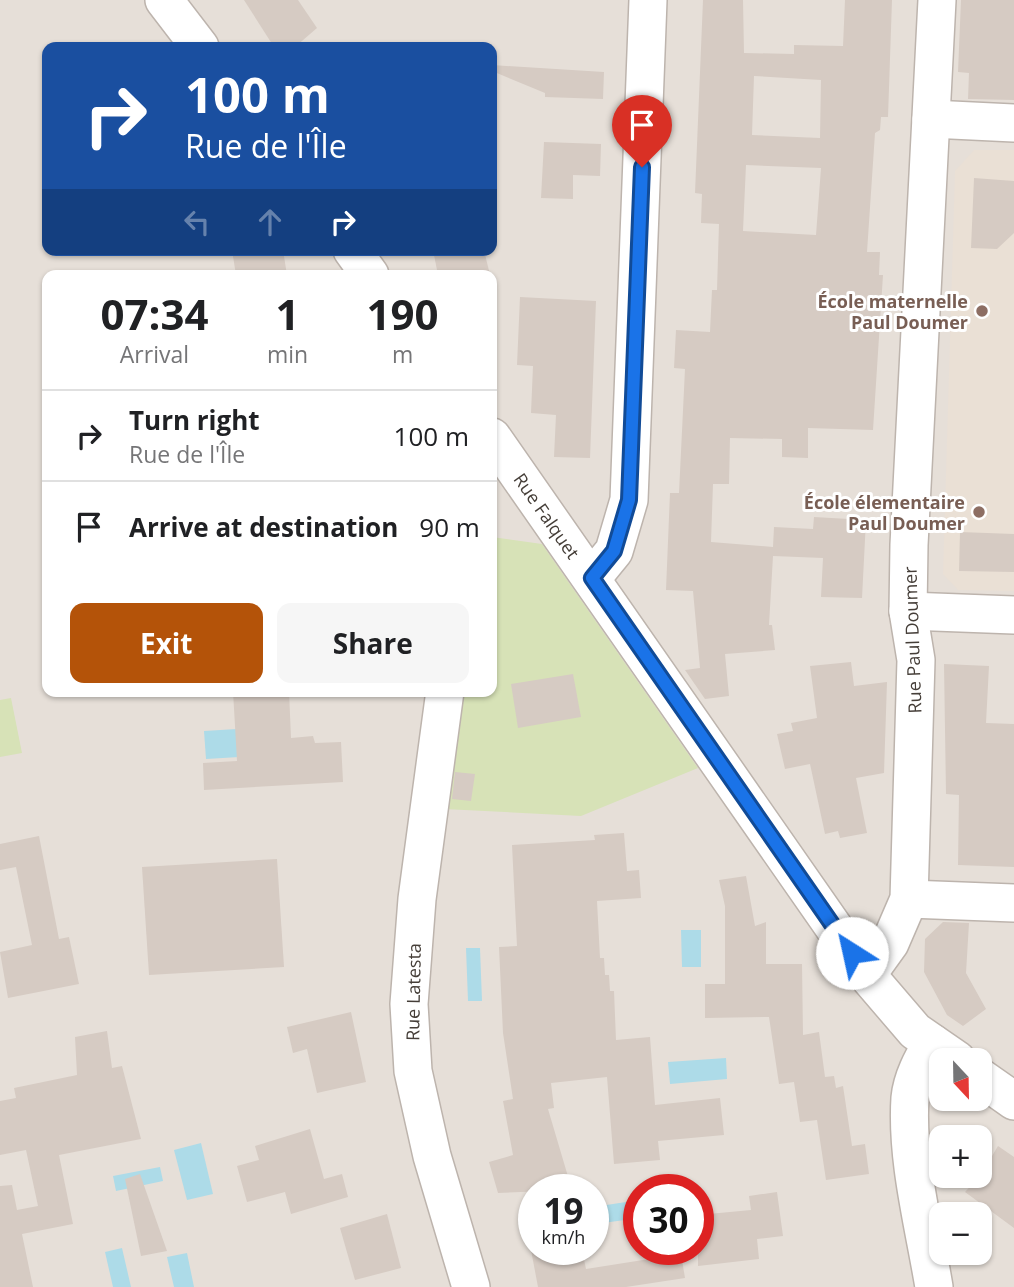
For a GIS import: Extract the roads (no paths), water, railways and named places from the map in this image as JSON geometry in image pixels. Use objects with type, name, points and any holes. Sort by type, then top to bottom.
[{"type":"street","points":[[164,0],[196,42]]},
{"type":"street","points":[[592,578],[614,551],[629,500],[648,0]]},
{"type":"street","name":"Rue Paul Doumer","points":[[867,975],[890,943],[909,899],[916,660],[908,611],[937,0]]},
{"type":"street","points":[[931,119],[1014,123]]},
{"type":"street","name":"Rue Falquet","points":[[499,460],[592,578],[867,975],[915,1031],[939,1048]]},
{"type":"street","points":[[908,611],[1014,615]]},
{"type":"street","name":"Rue Latesta","points":[[444,697],[417,898],[409,1004],[413,1070],[432,1156],[471,1287]]},
{"type":"street","points":[[909,899],[1014,902]]},
{"type":"street","points":[[929,1061],[918,1068],[910,1097],[913,1160],[934,1287]]},
{"type":"street","points":[[992,1085],[1014,1101]]},
{"type":"water","points":[[237,729],[239,757],[206,759],[204,731]]},
{"type":"water","points":[[681,930],[701,930],[701,967],[682,967]]},
{"type":"water","points":[[466,948],[480,948],[482,1001],[468,1001]]},
{"type":"water","points":[[726,1058],[727,1079],[670,1084],[668,1062]]},
{"type":"water","points":[[201,1143],[213,1194],[187,1200],[174,1150]]},
{"type":"water","points":[[160,1167],[163,1181],[116,1191],[113,1176]]},
{"type":"water","points":[[623,1202],[623,1220],[609,1222],[609,1205]]},
{"type":"water","points":[[122,1248],[131,1287],[113,1287],[105,1252]]},
{"type":"water","points":[[187,1253],[194,1287],[174,1287],[167,1257]]},
{"type":"place","name":"École maternelle Paul Doumer","points":[[982,311]]},
{"type":"place","name":"École élementaire Paul Doumer","points":[[979,512]]}]
